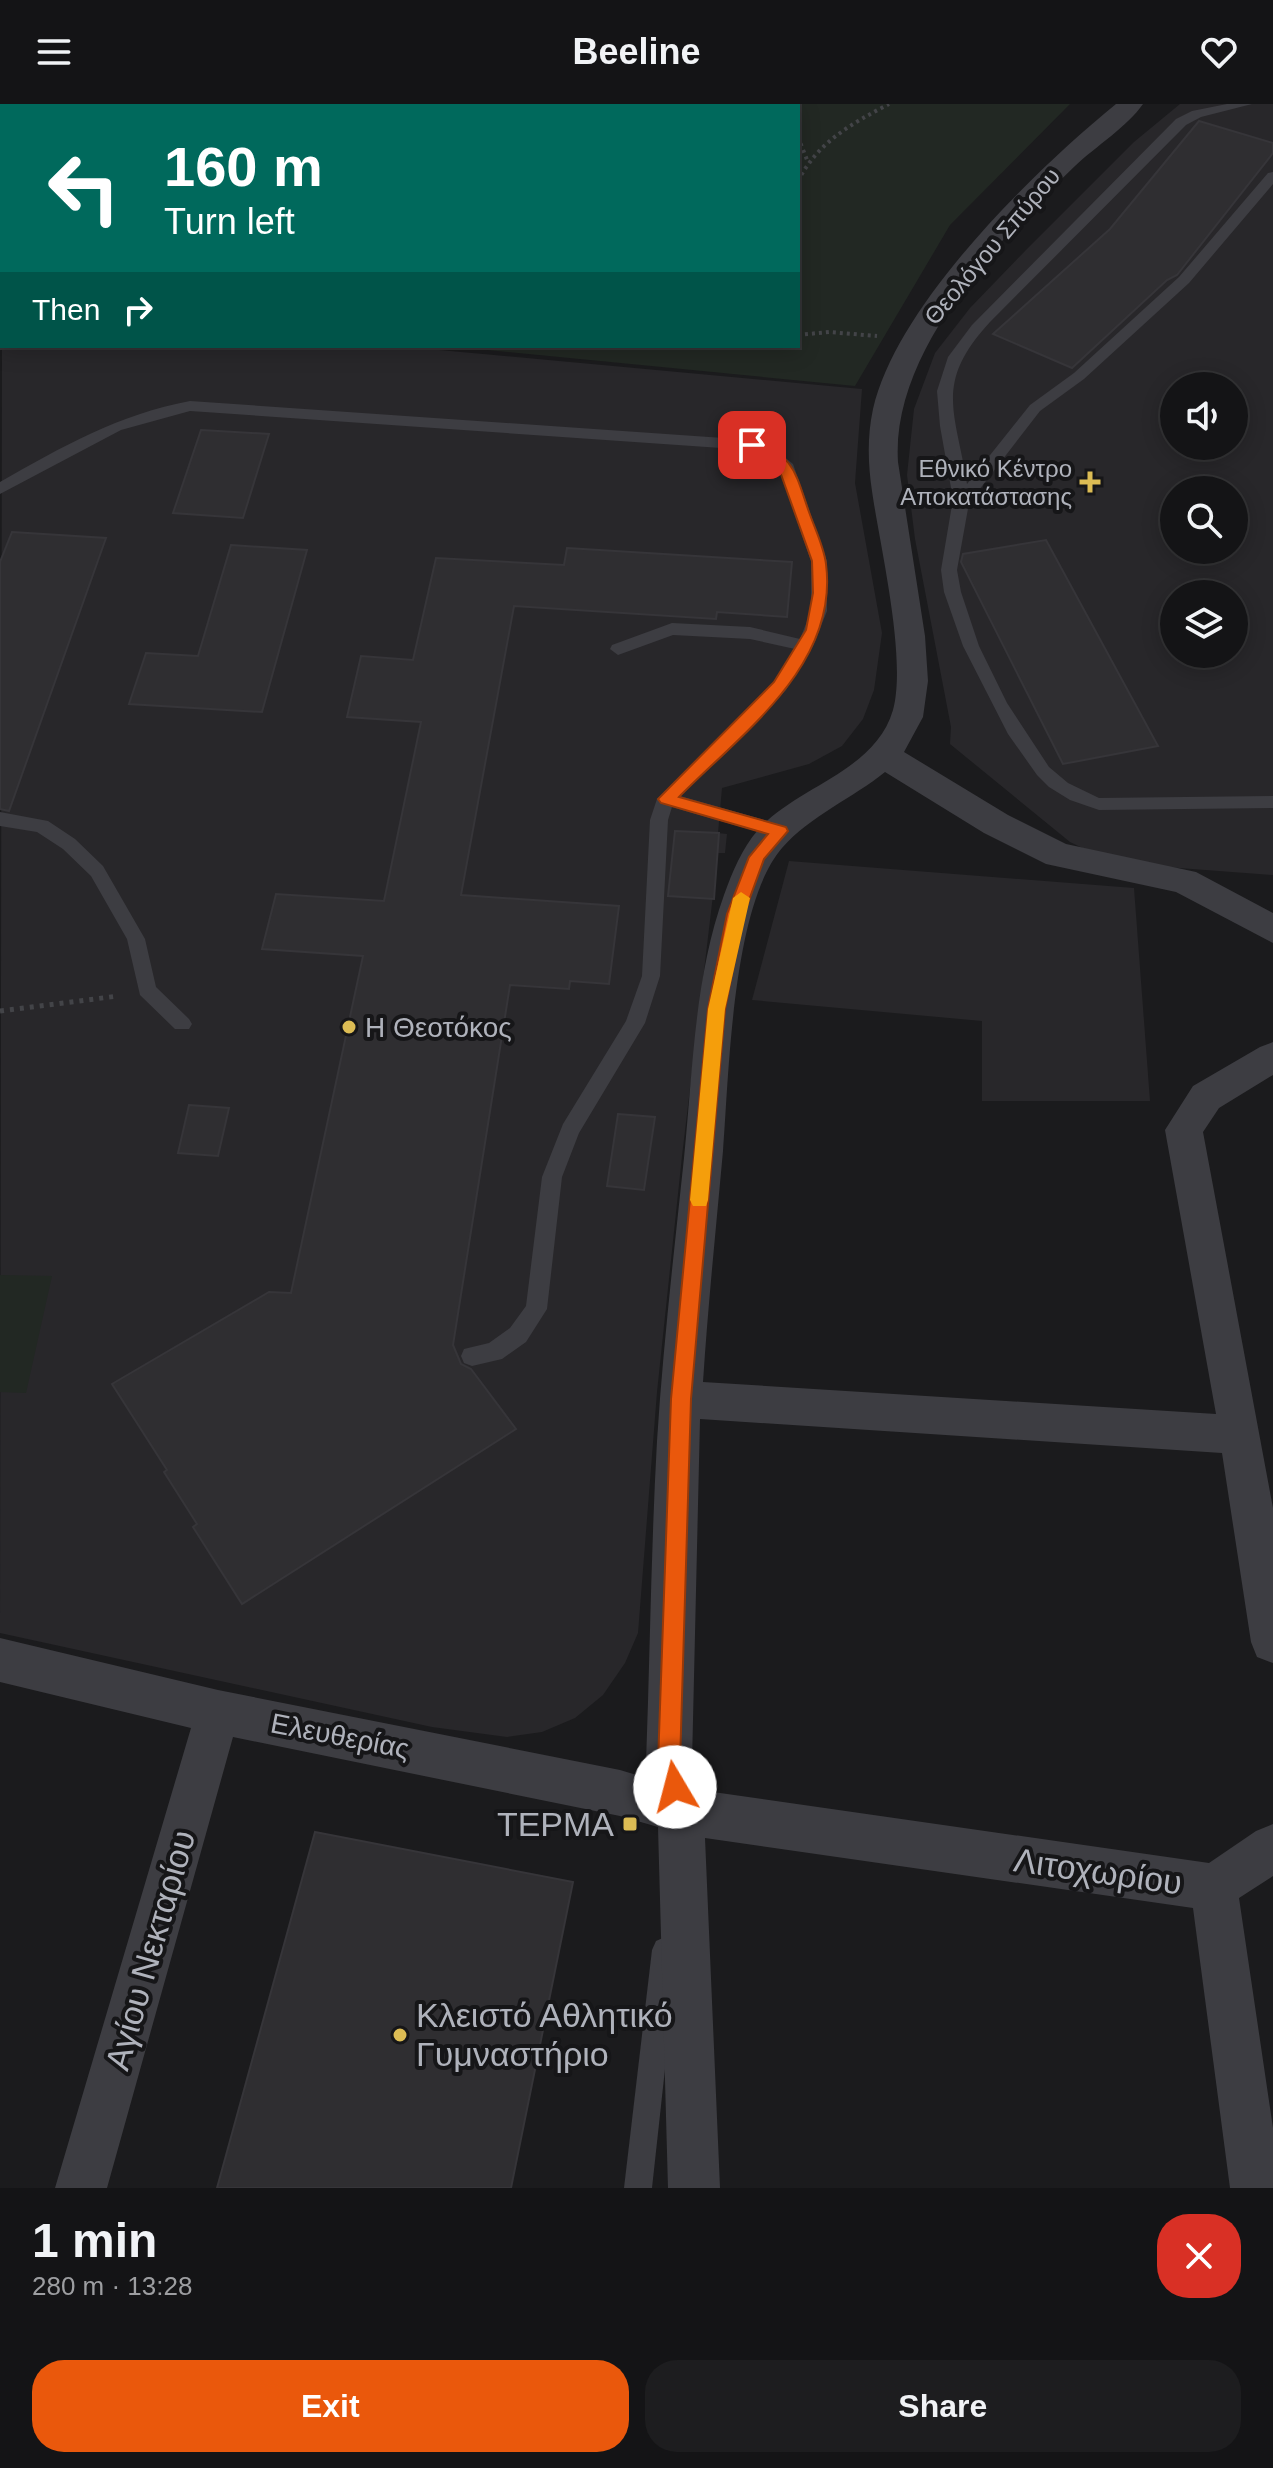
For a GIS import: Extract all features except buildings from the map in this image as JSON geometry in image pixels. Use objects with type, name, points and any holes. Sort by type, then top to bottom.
[{"type":"street","name":"Θεολόγου Σπύρου","points":[[694,2188],[681,1811],[669,1763],[681,1399],[717,1009],[736,914],[757,857],[780,831],[859,778],[883,755],[907,716],[913,674],[882,439],[889,399],[909,349],[932,312],[1027,196],[1085,141],[1131,104]]},
{"type":"street","points":[[883,755],[996,824],[1058,855],[1184,881],[1273,929]]},
{"type":"street","points":[[1273,1057],[1206,1097],[1184,1130],[1240,1435],[1273,1642]]},
{"type":"street","points":[[681,1399],[1240,1435]]},
{"type":"street","name":"Ελευθερίας","points":[[0,1660],[218,1712],[620,1793],[681,1811]]},
{"type":"street","name":"Αγίου Νεκταρίου","points":[[81,2188],[218,1712]]},
{"type":"street","name":"Λιτοχωρίου","points":[[681,1811],[1214,1887],[1256,2188]]},
{"type":"street","points":[[1214,1887],[1273,1848]]},
{"type":"lane","points":[[962,501],[943,385],[954,358],[1079,221],[1181,122],[1197,114],[1246,104]]},
{"type":"lane","points":[[1273,176],[1184,280],[1079,376],[1035,408],[962,501],[951,544],[949,571],[959,618],[1015,728],[1044,771],[1074,797],[1099,804],[1273,802]]},
{"type":"lane","points":[[0,489],[59,454],[131,420],[156,410],[190,406],[752,445],[771,453],[785,464],[819,561],[819,611],[805,646],[780,686],[666,799],[659,820],[651,976],[635,1023],[570,1130],[552,1177],[536,1309],[518,1335],[494,1352],[472,1356]]},
{"type":"lane","points":[[618,649],[672,629],[750,633],[805,646]]},
{"type":"lane","points":[[666,799],[780,831]]},
{"type":"lane","points":[[0,819],[42,826],[69,844],[97,871],[136,939],[147,990],[182,1024]]},
{"type":"lane","points":[[638,2188],[681,1811]]},
{"type":"path","points":[[800,176],[807,160],[835,133],[889,104]]},
{"type":"path","points":[[800,142],[807,160]]},
{"type":"path","points":[[800,335],[829,332],[882,337],[909,349]]},
{"type":"path","points":[[0,1011],[97,1001],[147,990]]},
{"type":"shaded area","points":[[800,104],[1070,104],[950,225],[855,386],[466,348],[800,348]]},
{"type":"shaded area","name":"Εθνικό Κέντρο Αποκατάστασης","points":[[1180,104],[1273,104],[1273,875],[1139,865],[1097,855],[1070,842],[950,744],[951,727],[915,539],[907,475],[914,409],[935,353],[970,308],[1134,142]]},
{"type":"shaded area","name":"Η Θεοτόκος","points":[[2,348],[418,348],[862,389],[855,483],[882,633],[874,690],[863,719],[842,746],[809,764],[722,788],[718,833],[727,834],[725,853],[718,853],[682,1156],[657,1392],[638,1633],[625,1663],[603,1695],[575,1718],[542,1732],[507,1737],[432,1727],[0,1633]]},
{"type":"shaded area","points":[[789,861],[1134,888],[1150,1101],[982,1101],[982,1021],[752,1000]]},
{"type":"shaded area","points":[[0,1275],[52,1276],[26,1393],[0,1392]]},
{"type":"slow traffic","points":[[699,1200],[717,1009],[741,898]]},
{"type":"place","name":"Εθνικό Κέντρο Αποκατάστασης","points":[[1090,482]]},
{"type":"place","name":"Η Θεοτόκος","points":[[349,1027]]},
{"type":"place","name":"ΤΕΡΜΑ","points":[[630,1824]]},
{"type":"place","name":"Κλειστό Αθλητικό Γυμναστήριο","points":[[400,2035]]},
{"type":"route","points":[[675,1787],[669,1763],[681,1399],[717,1009],[736,914],[757,857],[780,831],[666,799],[780,686],[800,658],[819,611],[819,561],[785,464],[771,453],[752,445]]}]
